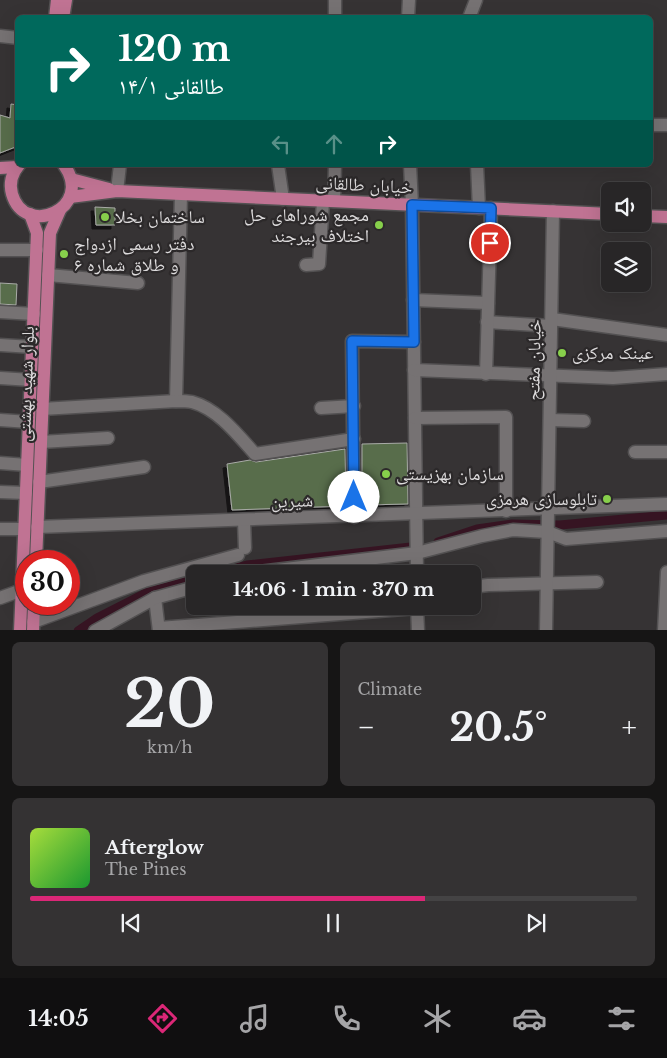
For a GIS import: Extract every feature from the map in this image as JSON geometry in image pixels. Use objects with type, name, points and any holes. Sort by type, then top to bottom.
[{"type":"main road","points":[[54,15],[57,0]]},
{"type":"main road","points":[[64,15],[66,0]]},
{"type":"main road","points":[[0,168],[15,166]]},
{"type":"main road","points":[[18,167],[11,182],[14,199],[23,210],[30,214],[46,216],[60,210]]},
{"type":"main road","points":[[65,167],[71,179],[70,197],[117,191]]},
{"type":"main road","points":[[71,179],[117,191]]},
{"type":"main road","name":"خیابان طالقانی","points":[[117,191],[601,214]]},
{"type":"main road","points":[[0,196],[14,199]]},
{"type":"main road","name":"بلوار شهید بهشتی","points":[[28,550],[39,482],[50,234],[60,210],[70,197]]},
{"type":"main road","name":"بلوار شهید بهشتی","points":[[30,214],[37,233],[37,250],[26,493],[34,550]]},
{"type":"main road","points":[[651,216],[667,217]]},
{"type":"main road","name":"بلوار شهید بهشتی","points":[[20,630],[21,615]]},
{"type":"street","points":[[335,0],[335,15]]},
{"type":"street","points":[[408,15],[409,0]]},
{"type":"street","points":[[470,15],[476,0]]},
{"type":"street","points":[[0,36],[15,38]]},
{"type":"street","points":[[653,125],[667,125]]},
{"type":"street","points":[[117,191],[120,167]]},
{"type":"street","points":[[278,167],[283,199]]},
{"type":"street","points":[[306,265],[319,264],[335,167]]},
{"type":"street","points":[[410,167],[417,565]]},
{"type":"street","points":[[476,167],[485,208],[488,303],[486,374]]},
{"type":"street","points":[[176,401],[181,194]]},
{"type":"street","name":"خیابان مفتح","points":[[546,630],[553,212]]},
{"type":"street","points":[[0,250],[37,250]]},
{"type":"street","points":[[48,275],[138,283]]},
{"type":"street","points":[[413,300],[488,303]]},
{"type":"street","points":[[0,312],[34,314]]},
{"type":"street","points":[[487,322],[552,323],[667,335]]},
{"type":"street","points":[[354,517],[352,341],[414,342]]},
{"type":"street","points":[[0,345],[32,347]]},
{"type":"street","points":[[414,370],[613,378],[667,374]]},
{"type":"street","points":[[0,378],[31,380]]},
{"type":"street","points":[[42,409],[176,401],[191,402],[208,410],[232,429],[255,454],[354,439]]},
{"type":"street","points":[[321,408],[354,406]]},
{"type":"street","points":[[415,418],[506,417],[506,511]]},
{"type":"street","points":[[0,420],[29,422]]},
{"type":"street","points":[[550,420],[584,421]]},
{"type":"street","points":[[41,442],[108,438]]},
{"type":"street","points":[[635,452],[667,452]]},
{"type":"street","points":[[0,462],[27,465]]},
{"type":"street","points":[[39,482],[144,467]]},
{"type":"street","points":[[0,492],[26,493]]},
{"type":"street","name":"شیرین","points":[[0,529],[548,510],[667,504]]},
{"type":"street","points":[[33,626],[144,580],[242,551],[244,521]]},
{"type":"street","points":[[314,565],[417,553],[513,530],[548,532],[566,539],[667,531]]},
{"type":"street","points":[[664,630],[667,572]]},
{"type":"street","points":[[481,586],[596,582]]},
{"type":"street","points":[[95,630],[155,598],[186,589]]},
{"type":"street","points":[[0,598],[15,593]]},
{"type":"street","points":[[155,598],[159,629],[323,615]]},
{"type":"street","points":[[417,615],[418,630]]},
{"type":"building","points":[[11,104],[15,105],[15,147],[0,153],[0,115],[10,118]]},
{"type":"building","name":"ساختمان بخلا","points":[[95,207],[115,208],[115,225],[96,225]]},
{"type":"building","points":[[0,283],[17,284],[16,305],[0,304]]},
{"type":"building","name":"سازمان بهزیستی","points":[[407,443],[408,504],[362,505],[362,444]]},
{"type":"building","points":[[345,449],[346,506],[232,510],[227,464],[250,460],[256,462]]},
{"type":"waterway","points":[[438,542],[477,529],[512,524],[560,525],[667,515]]},
{"type":"waterway","points":[[247,565],[420,546]]},
{"type":"waterway","points":[[79,630],[97,618],[148,592],[186,581]]},
{"type":"place","name":"ساختمان بخلا","points":[[105,217]]},
{"type":"place","name":"مجمع شوراهای حل اختلاف بیرجند","points":[[379,225]]},
{"type":"place","name":"دفتر رسمی ازدواج و طلاق شماره ۶","points":[[64,254]]},
{"type":"place","name":"عینک مرکزی","points":[[562,353]]},
{"type":"place","name":"سازمان بهزیستی","points":[[386,474]]},
{"type":"place","name":"تابلوسازی هرمزی","points":[[607,499]]},
{"type":"route","points":[[354,497],[352,341],[414,342],[412,205],[491,208],[490,243]]}]
